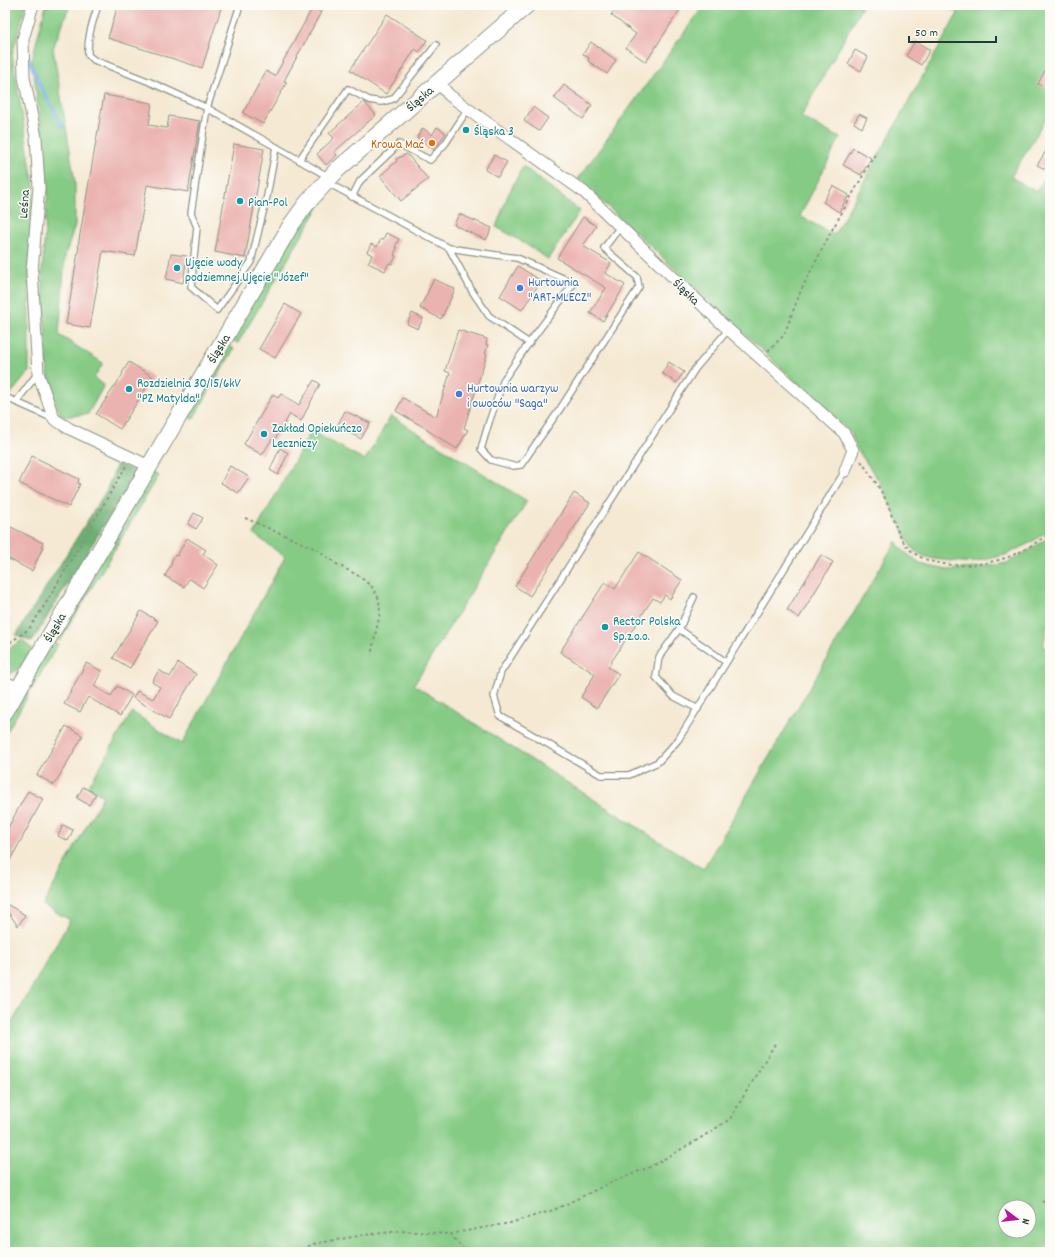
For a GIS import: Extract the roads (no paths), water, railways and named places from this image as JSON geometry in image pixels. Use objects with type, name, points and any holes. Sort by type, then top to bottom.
[{"type":"main road","name":"Śląska","points":[[5,712],[12,685],[149,466],[291,225],[307,203],[327,180],[527,5]]},
{"type":"street","name":"Leśna","points":[[33,5],[23,39],[24,77],[36,137],[39,186],[32,271],[38,373],[54,419]]},
{"type":"street","name":"Śląska","points":[[438,82],[449,95],[584,192],[728,330],[844,433],[853,450],[845,471]]},
{"type":"street","points":[[54,419],[70,429],[149,466]]},
{"type":"lane","points":[[98,5],[90,29],[88,47],[88,55],[94,60],[150,82],[207,108],[299,160],[352,197],[449,248],[516,258],[574,283],[504,379],[481,449],[491,460],[513,466],[521,465],[560,409],[639,287],[636,277],[604,248],[620,227]]},
{"type":"lane","points":[[240,5],[207,108],[191,213],[197,227],[191,287],[217,310],[251,262],[267,196],[276,147]]},
{"type":"lane","points":[[299,160],[348,88],[369,100],[381,102],[393,99],[436,45]]},
{"type":"lane","points":[[352,197],[360,181],[399,144],[430,160],[445,144],[468,109]]},
{"type":"lane","points":[[449,248],[472,291],[489,316],[529,343]]},
{"type":"lane","points":[[728,330],[695,369],[501,672],[494,696],[500,716],[601,775],[629,775],[658,762],[678,740],[698,709],[845,471]]},
{"type":"lane","points":[[16,402],[38,373]]},
{"type":"lane","points":[[5,397],[54,419]]},
{"type":"lane","points":[[694,597],[679,629],[659,657],[656,677],[673,696],[698,709]]},
{"type":"lane","points":[[679,629],[726,662]]},
{"type":"waterway","points":[[29,60],[42,89],[63,127]]},
{"type":"place","name":"Śląska 3","points":[[466,130]]},
{"type":"place","name":"Krowa Mać","points":[[432,143]]},
{"type":"place","name":"Pian-Pol","points":[[240,201]]},
{"type":"place","name":"Ujęcie wody podziemnej.Ujęcie \"Józef\"","points":[[177,268]]},
{"type":"place","name":"Hurtownia \"ART-MLECZ\"","points":[[520,288]]},
{"type":"place","name":"Rozdzielnia 30/15/6kV \"PZ Matylda\"","points":[[129,389]]},
{"type":"place","name":"Hurtownia warzyw i owoców \"Saga\"","points":[[459,394]]},
{"type":"place","name":"Zakład Opiekuńczo Leczniczy","points":[[264,434]]},
{"type":"place","name":"Rector Polska Sp.z.o.o.","points":[[605,627]]}]
